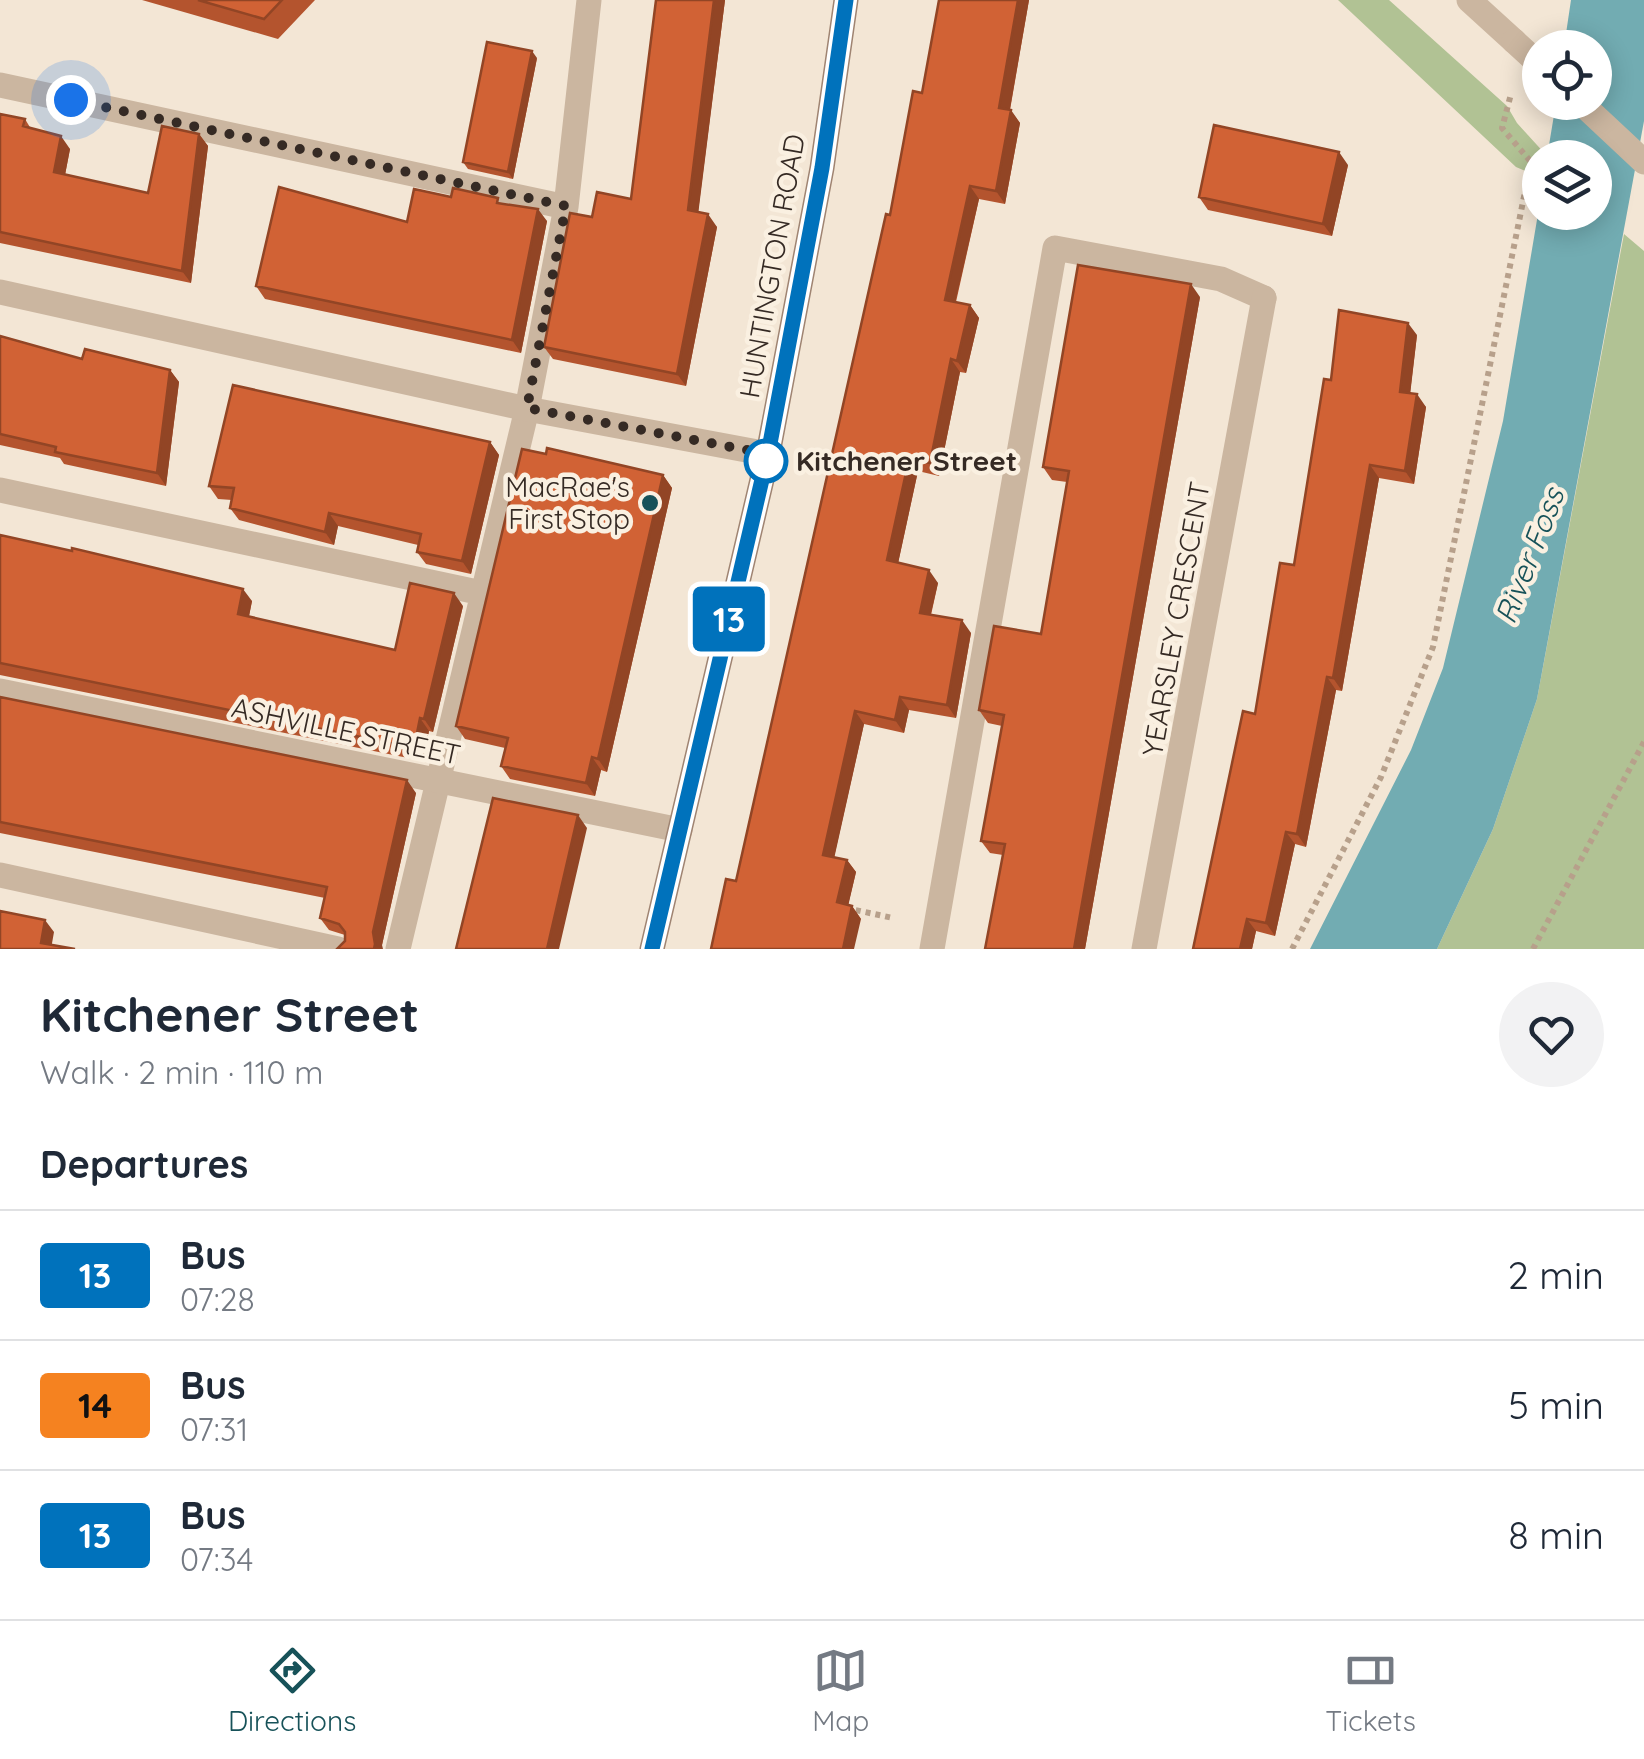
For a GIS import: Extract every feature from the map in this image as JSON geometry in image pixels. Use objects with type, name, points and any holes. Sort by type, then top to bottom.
[{"type":"street","points":[[398,949],[527,408],[566,206],[588,0]]},
{"type":"street","name":"HUNTINGTON ROAD","points":[[652,949],[768,454],[822,168],[846,0]]},
{"type":"street","points":[[1469,0],[1522,48]]},
{"type":"street","points":[[0,85],[566,206]]},
{"type":"street","points":[[1599,120],[1644,162]]},
{"type":"street","name":"YEARSLEY CRESCENT","points":[[934,938],[1055,248],[1221,279],[1264,298],[1144,949]]},
{"type":"street","points":[[0,292],[527,408],[768,454]]},
{"type":"street","points":[[0,490],[482,593]]},
{"type":"street","name":"ASHVILLE STREET","points":[[0,691],[680,830]]},
{"type":"street","points":[[0,875],[338,949]]},
{"type":"path","points":[[1292,949],[1381,776],[1434,646],[1531,162],[1502,128],[1512,88]]},
{"type":"path","points":[[1532,949],[1644,742]]},
{"type":"path","points":[[841,907],[934,938]]},
{"type":"green space","points":[[1338,0],[1389,0],[1507,106],[1532,140],[1522,140],[1522,170]]},
{"type":"green space","points":[[1624,234],[1644,251],[1644,949],[1437,949],[1493,829],[1537,699]]},
{"type":"water","name":"River Foss","points":[[1571,0],[1644,0],[1644,121],[1537,699],[1493,829],[1437,949],[1310,949],[1411,750],[1443,668],[1503,421],[1535,230],[1612,230],[1612,140],[1550,140],[1553,120],[1612,120],[1612,30],[1567,30]]},
{"type":"building","points":[[198,0],[282,0],[264,19]]},
{"type":"building","points":[[656,0],[714,0],[688,210],[708,214],[677,374],[544,347],[570,213],[592,217],[597,192],[631,199]]},
{"type":"building","points":[[939,0],[1018,0],[999,108],[1011,110],[996,191],[970,186],[945,300],[970,305],[957,361],[951,359],[930,463],[909,459],[887,560],[929,570],[920,613],[962,620],[947,705],[900,697],[895,720],[855,711],[823,855],[847,860],[837,902],[852,906],[843,949],[711,949],[726,879],[736,881],[886,214],[890,215],[913,91],[922,93]]},
{"type":"building","points":[[487,42],[532,51],[508,172],[463,162]]},
{"type":"building","points":[[0,114],[25,119],[23,126],[61,136],[54,172],[148,193],[162,126],[199,134],[182,271],[0,232]]},
{"type":"building","points":[[1214,125],[1339,152],[1323,224],[1199,197]]},
{"type":"building","points":[[279,187],[407,222],[414,189],[451,197],[453,188],[498,198],[497,203],[538,209],[512,340],[256,286]]},
{"type":"building","points":[[1078,265],[1191,284],[1074,949],[985,949],[1005,844],[981,841],[1004,715],[979,710],[994,626],[1041,634],[1069,471],[1043,467]]},
{"type":"building","points":[[1339,310],[1408,323],[1400,392],[1417,394],[1405,471],[1370,465],[1333,678],[1327,677],[1297,834],[1286,832],[1266,923],[1247,919],[1240,949],[1193,949],[1243,711],[1255,714],[1280,563],[1294,565],[1324,379],[1331,380]]},
{"type":"building","points":[[0,336],[82,359],[85,349],[170,370],[157,473],[55,452],[56,447],[0,434]]},
{"type":"building","points":[[233,385],[490,442],[462,561],[417,552],[421,534],[329,513],[325,532],[230,508],[234,488],[209,486]]},
{"type":"building","points":[[547,448],[663,475],[598,759],[592,757],[586,783],[501,766],[508,738],[456,726],[522,449],[546,454]]},
{"type":"building","points":[[0,535],[243,589],[238,614],[395,650],[410,583],[454,593],[414,748],[0,663]]},
{"type":"building","points":[[0,697],[407,780],[373,932],[374,949],[337,949],[345,941],[345,932],[339,924],[320,918],[327,887],[0,822]]},
{"type":"building","points":[[493,798],[578,815],[547,949],[456,949]]},
{"type":"building","points":[[0,911],[45,920],[41,943],[75,949],[0,949]]},
{"type":"bus line","name":"13","points":[[652,949],[768,454],[822,168],[846,0]]},
{"type":"place","name":"Kitchener Street","points":[[766,461]]},
{"type":"place","name":"MacRae's First Stop","points":[[650,503]]},
{"type":"route","points":[[71,100],[566,206],[527,408],[768,454],[766,461]]}]
